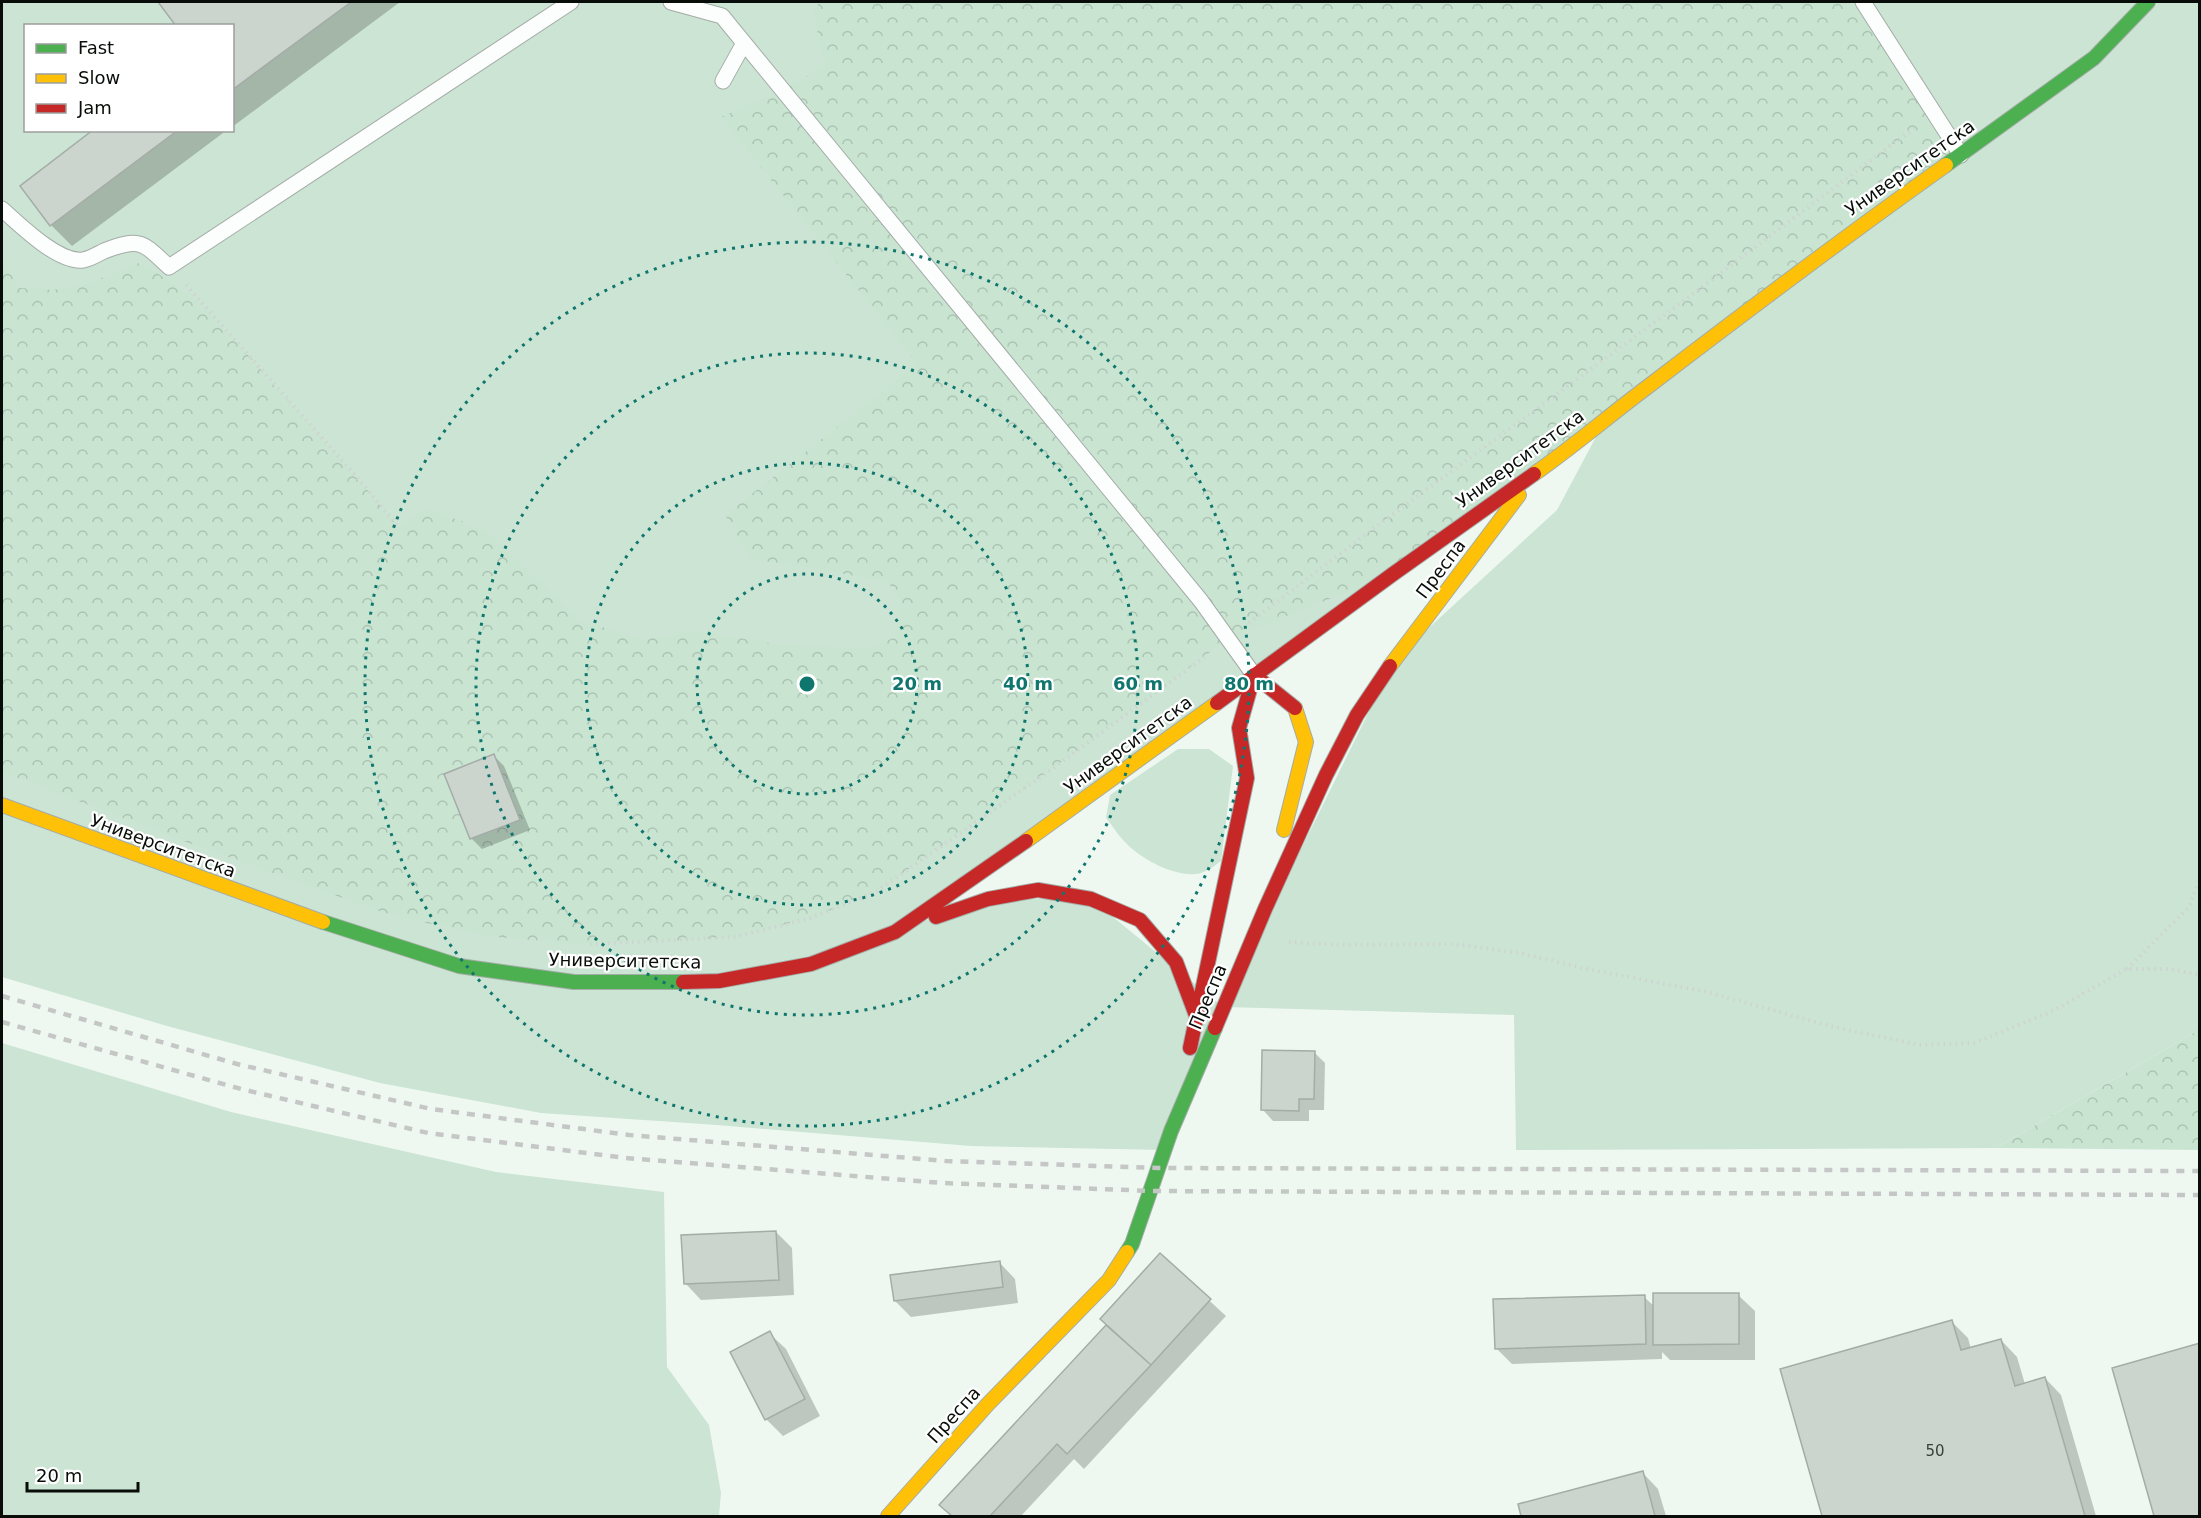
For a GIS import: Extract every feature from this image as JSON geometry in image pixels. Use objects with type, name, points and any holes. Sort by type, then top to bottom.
[{"type":"street","name":"Университетска","points":[[2,805],[355,934],[459,966],[574,982],[654,983],[719,981],[811,964],[895,932],[1083,801],[1254,675],[1571,448],[1607,417],[1831,247],[2094,58],[2148,2]]},
{"type":"street","name":"Преспа","points":[[888,1516],[988,1404],[1109,1280],[1132,1244],[1167,1150],[1171,1131],[1223,1007],[1326,775],[1357,715],[1395,659],[1539,470]]},
{"type":"street","points":[[1171,1131],[1247,778],[1239,728],[1254,675],[1295,708],[1306,742],[1265,909]]},
{"type":"street","points":[[895,932],[988,899],[1038,890],[1091,899],[1140,920],[1176,962],[1197,1018]]},
{"type":"lane","points":[[2,209],[56,254],[82,260],[117,246],[135,242],[149,248],[169,267],[570,2]]},
{"type":"lane","points":[[671,2],[722,16],[1201,601],[1254,675]]},
{"type":"lane","points":[[1863,2],[1961,155]]},
{"type":"lane","points":[[723,81],[744,43]]},
{"type":"path","points":[[586,944],[734,937],[811,918],[877,891],[1045,774],[1934,113]]},
{"type":"path","points":[[169,267],[355,475],[399,528]]},
{"type":"path","points":[[1253,940],[1343,945],[1453,944],[1520,953],[1587,969],[1703,991],[1834,1027],[1920,1045],[1974,1043],[2053,1011],[2126,969],[2189,907],[2199,879]]},
{"type":"path","points":[[2126,969],[2171,969],[2199,975]]},
{"type":"green space","points":[[2,2],[2199,2],[2199,1030],[1996,1148],[1516,1150],[1514,1015],[1224,1007],[1166,1150],[971,1146],[541,1113],[380,1083],[167,1026],[2,977]],"holes":[[[1606,418],[1557,510],[1395,659],[1223,1007],[1091,899],[988,899],[898,930]]]},
{"type":"green space","points":[[820,2],[1863,2],[1961,155],[1393,574],[1228,639],[1045,774],[877,891],[811,918],[734,937],[661,942],[576,944],[486,936],[390,915],[183,841],[2,772],[2,259],[20,288],[53,290],[89,283],[138,263],[160,275],[206,308],[355,475],[399,528],[424,508],[484,529],[582,621],[643,639],[699,631],[782,645],[868,647],[894,638],[902,602],[887,581],[751,559],[725,515],[917,364],[721,117],[782,90],[825,66],[813,11]]},
{"type":"green space","points":[[1178,749],[1209,749],[1233,766],[1221,861],[1206,871],[1196,874],[1167,869],[1138,854],[1124,841],[1106,818],[1110,795]]},
{"type":"green space","points":[[2199,1030],[2199,1150],[1996,1148]]},
{"type":"green space","points":[[2,1043],[231,1112],[496,1172],[664,1192],[667,1367],[709,1425],[721,1493],[719,1516],[2,1516]]},
{"type":"building","points":[[158,2],[351,2],[234,89],[234,24],[174,24]]},
{"type":"building","points":[[90,132],[175,132],[50,226],[20,186]]},
{"type":"building","points":[[494,754],[520,820],[470,839],[444,774]]},
{"type":"building","points":[[1262,1050],[1315,1051],[1314,1099],[1299,1099],[1299,1111],[1261,1110]]},
{"type":"building","points":[[776,1231],[779,1280],[684,1284],[681,1235]]},
{"type":"building","points":[[1160,1253],[1211,1299],[1151,1365],[1100,1319]]},
{"type":"building","points":[[1000,1261],[1003,1287],[894,1301],[890,1275]]},
{"type":"building","points":[[1653,1293],[1739,1293],[1739,1344],[1653,1345]]},
{"type":"building","points":[[1645,1295],[1646,1344],[1495,1349],[1493,1299]]},
{"type":"building","points":[[1952,1320],[1961,1350],[2001,1339],[2015,1386],[2045,1377],[2085,1516],[1822,1516],[1780,1369]]},
{"type":"building","points":[[1106,1325],[1151,1365],[1067,1454],[1057,1444],[990,1516],[952,1516],[939,1505]]},
{"type":"building","points":[[770,1331],[805,1399],[765,1420],[730,1352]]},
{"type":"building","points":[[2200,1343],[2200,1516],[2154,1516],[2112,1368]]},
{"type":"building","points":[[1643,1471],[1655,1516],[1521,1516],[1518,1504]]},
{"type":"railway","points":[[2,996],[237,1064],[431,1109],[629,1135],[946,1161],[1160,1168],[2200,1171]]},
{"type":"railway","points":[[2,1022],[241,1089],[428,1133],[626,1158],[943,1183],[1152,1191],[2200,1195]]},
{"type":"traffic: fast","points":[[1946,165],[2094,58],[2148,2]]},
{"type":"traffic: fast","points":[[323,922],[459,966],[574,982],[683,982]]},
{"type":"traffic: fast","points":[[1127,1252],[1132,1244],[1171,1131],[1215,1028]]},
{"type":"traffic: slow","points":[[1534,474],[1760,301],[1946,165]]},
{"type":"traffic: slow","points":[[1390,666],[1519,495]]},
{"type":"traffic: slow","points":[[1026,841],[1217,703]]},
{"type":"traffic: slow","points":[[1284,830],[1306,742],[1295,708]]},
{"type":"traffic: slow","points":[[2,805],[323,922]]},
{"type":"traffic: slow","points":[[888,1516],[988,1404],[1109,1280],[1127,1252]]},
{"type":"traffic: jam","points":[[1217,703],[1534,474]]},
{"type":"traffic: jam","points":[[1215,1028],[1265,909],[1326,775],[1357,715],[1390,666]]},
{"type":"traffic: jam","points":[[1190,1048],[1247,778],[1239,728],[1254,675],[1295,708]]},
{"type":"traffic: jam","points":[[683,982],[719,981],[811,964],[895,932],[1026,841]]},
{"type":"traffic: jam","points":[[936,917],[988,899],[1038,890],[1091,899],[1140,920],[1176,962],[1197,1018]]}]
